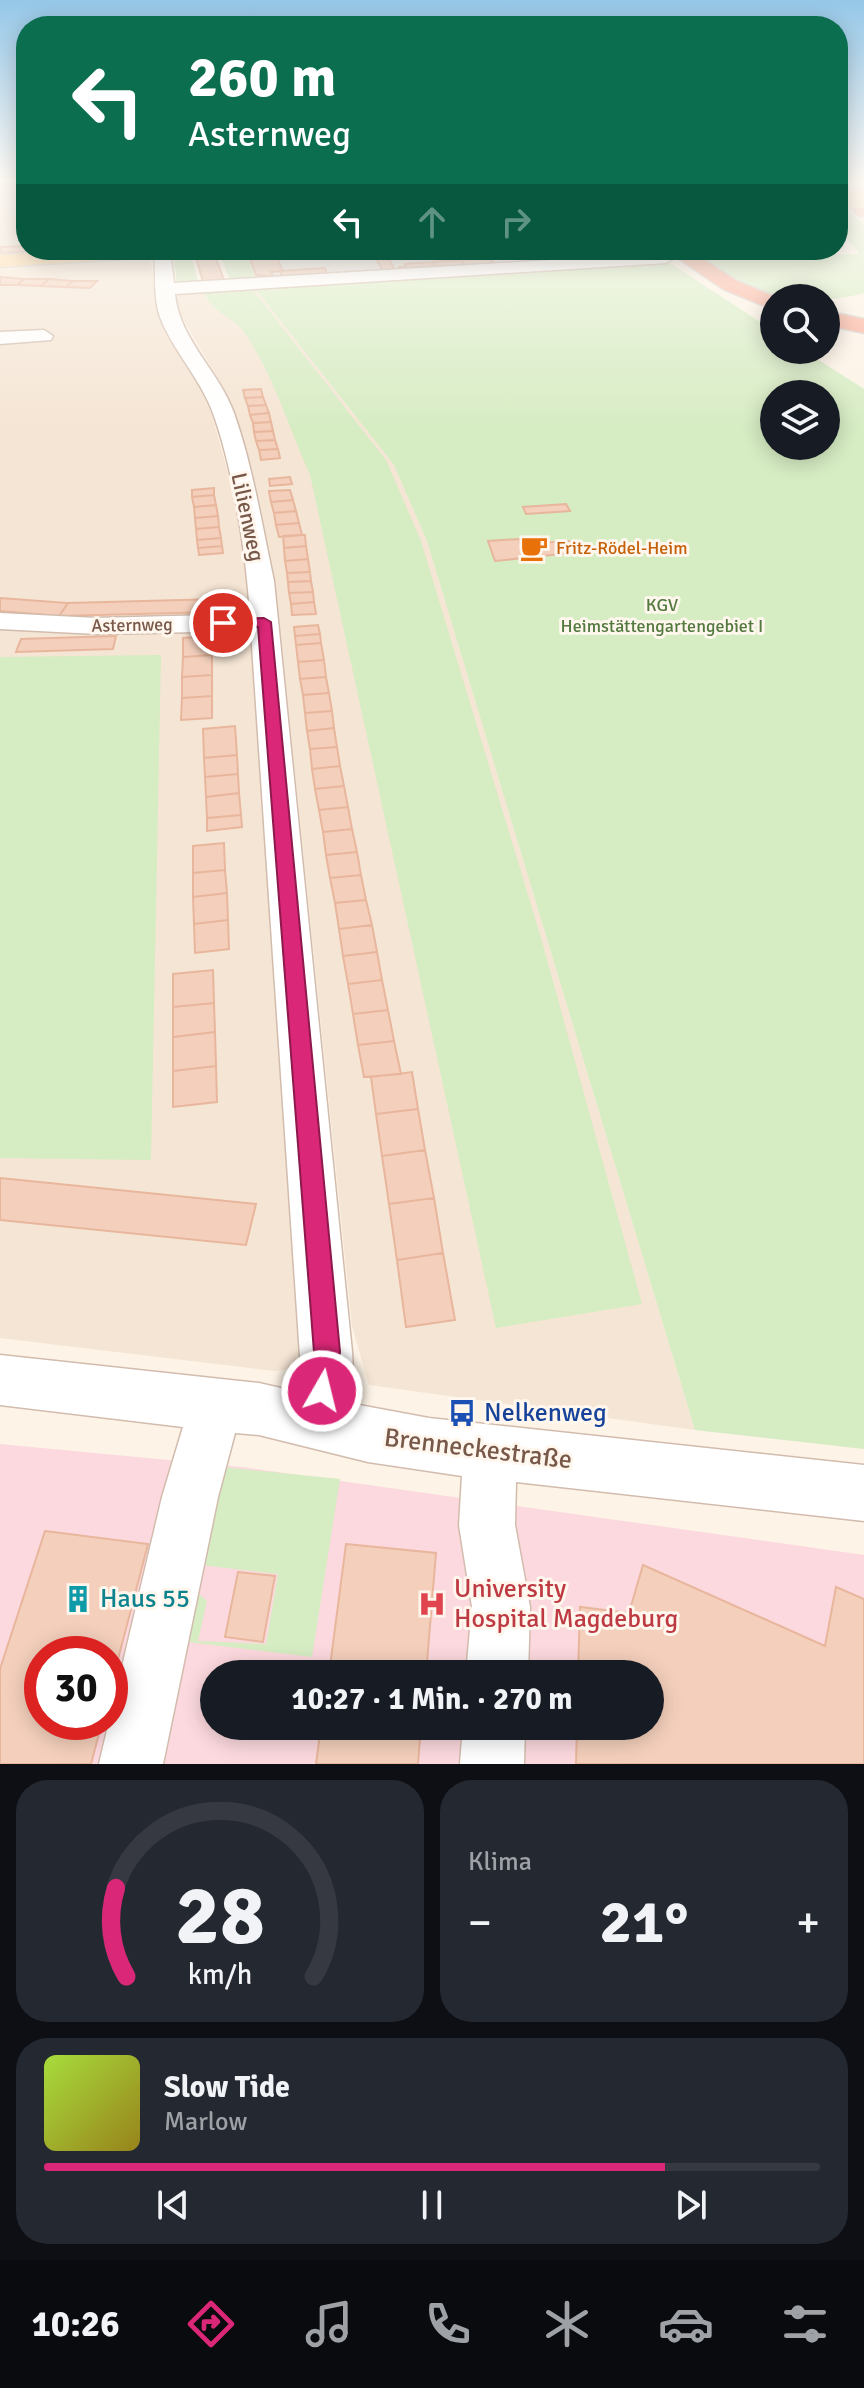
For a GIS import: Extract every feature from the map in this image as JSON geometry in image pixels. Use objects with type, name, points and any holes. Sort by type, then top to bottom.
[{"type":"highway","points":[[691,264],[760,298]]},
{"type":"highway","points":[[730,285],[760,293]]},
{"type":"highway","points":[[840,300],[849,300]]},
{"type":"highway","points":[[840,321],[864,326]]},
{"type":"street","name":"Lilienweg","points":[[155,264],[143,285],[168,316],[210,383],[225,420],[256,553],[327,1352],[327,1371],[311,1420]]},
{"type":"street","points":[[373,264],[379,276]]},
{"type":"street","points":[[143,285],[277,277],[379,276],[477,269],[499,264]]},
{"type":"street","points":[[534,264],[559,264]]},
{"type":"street","points":[[0,338],[44,336]]},
{"type":"street","name":"Asternweg","points":[[0,621],[71,626],[264,622]]},
{"type":"street","name":"Brenneckestraße","points":[[0,1380],[259,1409],[397,1440],[864,1493]]},
{"type":"street","points":[[131,1764],[190,1497],[216,1405]]},
{"type":"street","points":[[490,1452],[487,1525],[501,1607],[498,1660]]},
{"type":"street","points":[[492,1764],[493,1740]]},
{"type":"shaded area","points":[[151,264],[159,318],[207,398],[227,469],[246,561],[302,1355],[291,1369],[274,1371],[0,1338],[0,266]]},
{"type":"shaded area","points":[[251,264],[475,264],[257,280]]},
{"type":"shaded area","points":[[253,286],[394,465],[427,541],[695,1430],[369,1385],[352,1326],[279,618],[269,549],[253,473],[226,393],[177,309],[176,291]]},
{"type":"shaded area","name":"University Hospital Magdeburg","points":[[0,1444],[242,1467],[864,1555],[864,1764],[0,1764]]},
{"type":"green space","points":[[175,264],[193,264],[199,285],[177,286]]},
{"type":"green space","points":[[224,264],[250,264],[256,279],[230,280]]},
{"type":"green space","name":"KGV Heimstättengartengebiet I","points":[[612,264],[672,264],[760,322],[760,364],[825,364],[864,389],[864,1449],[695,1430],[427,541],[394,465],[253,286]]},
{"type":"green space","points":[[708,264],[864,264],[864,293],[840,297],[840,284],[760,284],[760,292]]},
{"type":"green space","points":[[253,290],[386,460],[421,541],[541,938],[642,1304],[496,1328],[310,475],[254,348],[244,332],[212,305],[205,293]]},
{"type":"green space","points":[[161,655],[151,1160],[0,1158],[0,657]]},
{"type":"green space","points":[[223,1467],[340,1479],[312,1657],[181,1641],[194,1594],[199,1594],[207,1601],[198,1641],[266,1644],[278,1574],[201,1565]]},
{"type":"building","points":[[198,264],[218,264],[225,283],[204,285]]},
{"type":"building","points":[[252,264],[280,264],[283,271],[271,272],[273,277],[256,275]]},
{"type":"building","points":[[379,264],[392,264],[395,270],[383,271]]},
{"type":"building","points":[[435,264],[465,266],[437,268]]},
{"type":"building","points":[[435,264],[437,268],[401,270],[399,267]]},
{"type":"building","points":[[325,268],[327,274],[282,277],[280,271]]},
{"type":"building","points":[[0,277],[24,279],[17,285],[0,285]]},
{"type":"building","points":[[24,279],[49,279],[41,286],[17,285]]},
{"type":"building","points":[[49,279],[73,281],[66,287],[41,286]]},
{"type":"building","points":[[73,281],[97,281],[90,288],[66,287]]},
{"type":"building","points":[[261,389],[263,397],[245,398],[243,390]]},
{"type":"building","points":[[263,397],[266,405],[248,406],[245,398]]},
{"type":"building","points":[[266,405],[269,413],[250,415],[248,406]]},
{"type":"building","points":[[269,413],[271,422],[253,423],[250,415]]},
{"type":"building","points":[[271,422],[273,431],[254,432],[253,423]]},
{"type":"building","points":[[273,431],[275,440],[256,441],[254,432]]},
{"type":"building","points":[[275,440],[278,449],[259,450],[256,441]]},
{"type":"building","points":[[278,449],[280,458],[261,460],[259,450]]},
{"type":"building","points":[[290,477],[292,484],[270,486],[269,479]]},
{"type":"building","points":[[214,488],[214,495],[192,497],[192,490]]},
{"type":"building","points":[[290,490],[293,500],[271,502],[269,491]]},
{"type":"building","points":[[214,495],[216,505],[194,507],[192,497]]},
{"type":"building","points":[[293,500],[296,511],[274,513],[271,502]]},
{"type":"building","points":[[566,504],[570,511],[526,514],[523,507]]},
{"type":"building","points":[[216,505],[218,516],[195,518],[194,507]]},
{"type":"building","points":[[296,511],[299,523],[276,525],[274,513]]},
{"type":"building","points":[[218,516],[219,527],[196,529],[195,518]]},
{"type":"building","points":[[299,523],[302,535],[279,537],[276,525]]},
{"type":"building","points":[[219,527],[221,538],[197,540],[196,529]]},
{"type":"building","points":[[305,535],[306,546],[284,548],[283,536]]},
{"type":"building","points":[[221,538],[222,546],[198,548],[197,540]]},
{"type":"building","name":"Fritz-Rödel-Heim","points":[[519,539],[521,544],[573,541],[580,552],[495,561],[488,541]]},
{"type":"building","points":[[222,546],[223,553],[199,555],[198,548]]},
{"type":"building","points":[[306,546],[308,559],[285,561],[284,548]]},
{"type":"building","points":[[308,559],[310,572],[287,573],[285,561]]},
{"type":"building","points":[[310,572],[311,581],[288,582],[287,573]]},
{"type":"building","points":[[311,581],[313,592],[289,593],[288,582]]},
{"type":"building","points":[[313,592],[314,602],[291,604],[289,593]]},
{"type":"building","points":[[0,598],[68,603],[59,616],[0,611]]},
{"type":"building","points":[[219,599],[217,612],[59,616],[68,603]]},
{"type":"building","points":[[314,602],[316,614],[292,615],[291,604]]},
{"type":"building","points":[[318,625],[320,634],[295,636],[294,627]]},
{"type":"building","points":[[320,634],[321,643],[296,645],[295,636]]},
{"type":"building","points":[[116,636],[113,649],[16,652],[21,639]]},
{"type":"building","points":[[212,636],[212,655],[183,657],[183,638]]},
{"type":"building","points":[[321,643],[324,660],[298,662],[296,645]]},
{"type":"building","points":[[212,655],[212,675],[182,677],[183,657]]},
{"type":"building","points":[[324,660],[326,677],[300,679],[298,662]]},
{"type":"building","points":[[212,675],[212,696],[182,698],[182,677]]},
{"type":"building","points":[[326,677],[329,693],[303,695],[300,679]]},
{"type":"building","points":[[329,693],[332,711],[305,713],[303,695]]},
{"type":"building","points":[[212,696],[212,718],[181,720],[182,698]]},
{"type":"building","points":[[332,711],[334,728],[307,731],[305,713]]},
{"type":"building","points":[[235,726],[237,755],[204,758],[203,729]]},
{"type":"building","points":[[334,728],[337,747],[310,749],[307,731]]},
{"type":"building","points":[[337,747],[340,766],[312,769],[310,749]]},
{"type":"building","points":[[237,755],[238,774],[205,777],[204,758]]},
{"type":"building","points":[[340,766],[344,786],[315,789],[312,769]]},
{"type":"building","points":[[238,774],[239,793],[206,797],[205,777]]},
{"type":"building","points":[[344,786],[348,807],[319,810],[315,789]]},
{"type":"building","points":[[239,793],[241,815],[207,818],[206,797]]},
{"type":"building","points":[[348,807],[352,829],[323,832],[319,810]]},
{"type":"building","points":[[241,815],[242,827],[207,831],[207,818]]},
{"type":"building","points":[[352,829],[357,852],[326,855],[323,832]]},
{"type":"building","points":[[224,843],[225,870],[193,873],[193,846]]},
{"type":"building","points":[[357,852],[361,875],[330,878],[326,855]]},
{"type":"building","points":[[225,870],[227,893],[193,897],[193,873]]},
{"type":"building","points":[[361,875],[366,900],[335,903],[330,878]]},
{"type":"building","points":[[227,893],[228,920],[194,924],[193,897]]},
{"type":"building","points":[[366,900],[372,925],[339,929],[335,903]]},
{"type":"building","points":[[228,920],[229,949],[195,953],[194,924]]},
{"type":"building","points":[[372,925],[377,952],[343,956],[339,929]]},
{"type":"building","points":[[377,952],[382,980],[348,984],[343,956]]},
{"type":"building","points":[[213,970],[214,1003],[173,1007],[173,974]]},
{"type":"building","points":[[382,980],[388,1010],[353,1014],[348,984]]},
{"type":"building","points":[[214,1003],[215,1032],[173,1037],[173,1007]]},
{"type":"building","points":[[388,1010],[394,1041],[358,1045],[353,1014]]},
{"type":"building","points":[[215,1032],[216,1066],[173,1071],[173,1037]]},
{"type":"building","points":[[394,1041],[401,1074],[364,1077],[358,1045]]},
{"type":"building","points":[[216,1066],[217,1102],[173,1107],[173,1071]]},
{"type":"building","points":[[412,1072],[418,1109],[376,1114],[371,1077]]},
{"type":"building","points":[[418,1109],[425,1150],[382,1156],[376,1114]]},
{"type":"building","points":[[425,1150],[434,1198],[389,1204],[382,1156]]},
{"type":"building","points":[[0,1178],[256,1204],[246,1245],[0,1220]]},
{"type":"building","points":[[434,1198],[443,1253],[397,1260],[389,1204]]},
{"type":"building","points":[[443,1253],[455,1320],[406,1327],[397,1260]]},
{"type":"building","name":"Haus 55","points":[[45,1531],[148,1544],[124,1636],[24,1636],[24,1740],[97,1740],[91,1764],[0,1764],[0,1669]]},
{"type":"building","points":[[346,1544],[436,1553],[427,1660],[331,1660]]},
{"type":"building","points":[[643,1565],[825,1646],[836,1587],[864,1599],[864,1764],[576,1764],[577,1740],[664,1740],[664,1660],[578,1660],[580,1607],[629,1613]]},
{"type":"building","points":[[238,1572],[275,1576],[263,1642],[225,1637]]},
{"type":"building","points":[[319,1740],[420,1740],[418,1764],[316,1764]]},
{"type":"place","name":"Fritz-Rödel-Heim","points":[[534,548]]},
{"type":"place","name":"Nelkenweg","points":[[462,1413]]},
{"type":"place","name":"Haus 55","points":[[78,1599]]},
{"type":"place","name":"University Hospital Magdeburg","points":[[432,1604]]},
{"type":"route","points":[[223,623],[264,622],[327,1352],[327,1371],[322,1391]]}]
